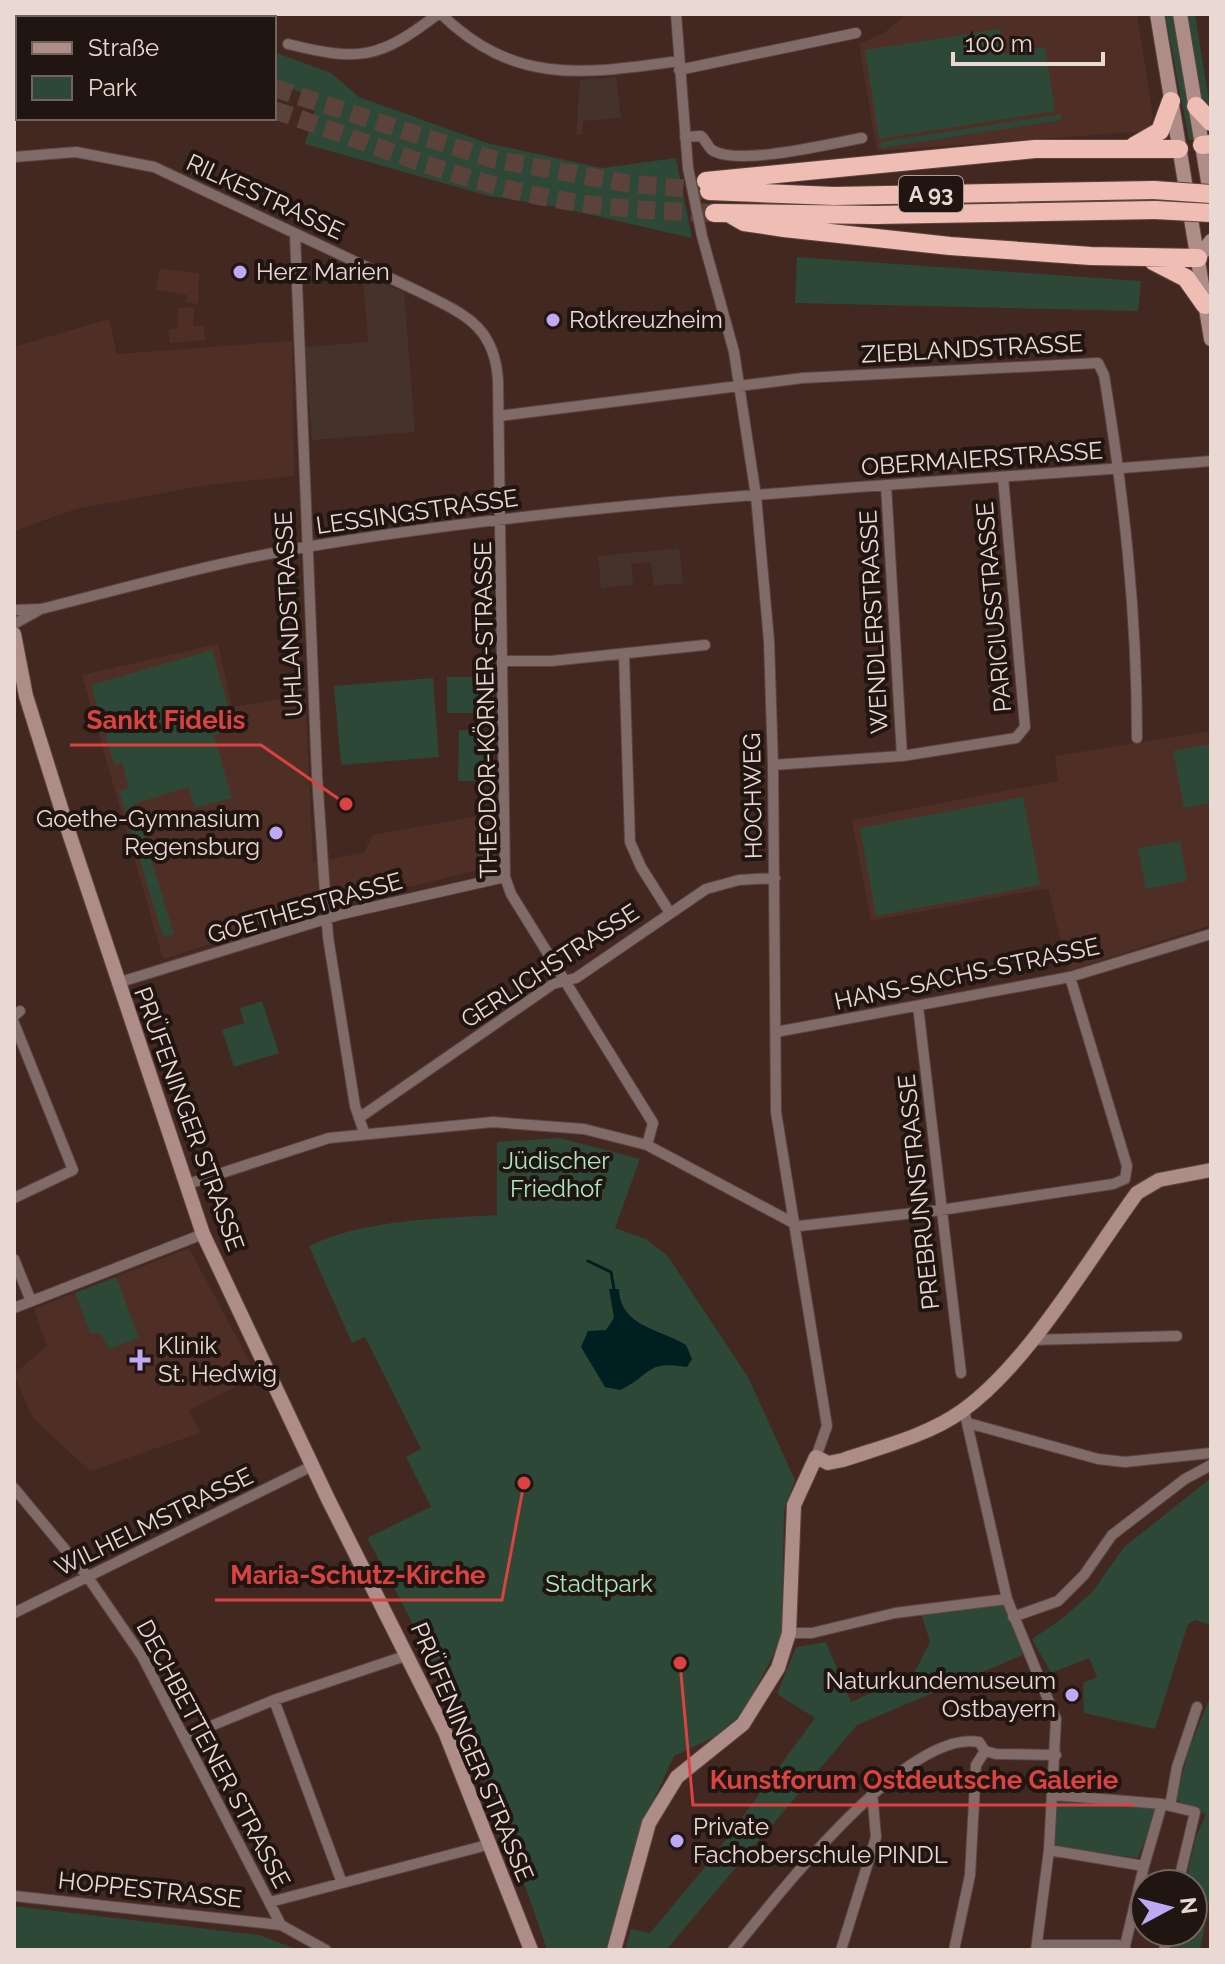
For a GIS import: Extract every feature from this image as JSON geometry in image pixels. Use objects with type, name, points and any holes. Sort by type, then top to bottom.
[{"type":"highway","points":[[1134,146],[1160,131],[1171,101]]},
{"type":"highway","points":[[1196,106],[1211,122]]},
{"type":"highway","points":[[1134,146],[1179,149]]},
{"type":"highway","name":"A 93","points":[[1134,146],[1035,149],[707,186],[834,196],[1154,190],[1211,196]]},
{"type":"highway","name":"A 93","points":[[1147,259],[843,235],[744,222],[722,214],[1155,210],[1211,213]]},
{"type":"highway","points":[[1147,259],[1204,259]]},
{"type":"highway","points":[[1147,259],[1178,272],[1205,305]]},
{"type":"street","points":[[288,44],[333,55],[367,54],[395,44],[440,14],[474,43],[494,55],[540,70],[581,72],[679,66],[856,33]]},
{"type":"street","name":"HOCHWEG","points":[[676,14],[685,137],[699,225],[740,386],[756,496],[769,641],[775,878],[776,1112],[791,1220],[827,1426],[816,1457]]},
{"type":"street","points":[[1157,14],[1183,172],[1204,259],[1205,305],[1211,339]]},
{"type":"street","points":[[1180,14],[1196,106],[1207,144],[1211,196]]},
{"type":"street","points":[[685,137],[701,136],[712,150],[724,153],[766,156],[862,138]]},
{"type":"street","points":[[1179,149],[1207,144]]},
{"type":"street","points":[[1183,172],[1207,144]]},
{"type":"street","name":"RILKESTRASSE","points":[[14,157],[76,152],[132,161],[180,178],[422,293],[475,323],[495,356],[501,520]]},
{"type":"street","name":"UHLANDSTRASSE","points":[[295,234],[305,547],[327,920],[359,1118],[364,1132]]},
{"type":"street","points":[[1204,259],[1211,241]]},
{"type":"street","name":"ZIEBLANDSTRASSE","points":[[740,386],[803,378],[1098,363],[1104,375],[1119,469]]},
{"type":"street","points":[[499,416],[740,386]]},
{"type":"street","name":"OBERMAIERSTRASSE","points":[[756,496],[1211,461]]},
{"type":"street","points":[[1119,469],[1133,578],[1137,738]]},
{"type":"street","name":"PARICIUSSTRASSE","points":[[902,756],[1016,738],[1025,727],[1003,477]]},
{"type":"street","name":"WENDLERSTRASSE","points":[[886,485],[902,756]]},
{"type":"street","name":"LESSINGSTRASSE","points":[[14,610],[41,609],[305,547],[501,520],[756,496]]},
{"type":"street","name":"THEODOR-KÖRNER-STRASSE","points":[[501,520],[505,661],[505,877],[511,894],[653,1123],[647,1145]]},
{"type":"street","name":"LESSINGSTRASSE","points":[[14,624],[41,609]]},
{"type":"street","name":"PRÜFENINGER STRASSE","points":[[14,634],[22,681]]},
{"type":"street","points":[[505,661],[624,655],[705,645]]},
{"type":"street","points":[[624,655],[630,842],[641,867],[670,913]]},
{"type":"street","name":"PRÜFENINGER STRASSE","points":[[14,662],[117,983],[203,1234],[312,1466],[408,1655],[491,1844],[531,1950]]},
{"type":"street","points":[[773,765],[902,756]]},
{"type":"street","name":"GOETHESTRASSE","points":[[117,983],[327,920],[505,877]]},
{"type":"street","name":"GERLICHSTRASSE","points":[[359,1118],[553,984],[576,978],[706,889],[723,883],[775,878]]},
{"type":"street","name":"HANS-SACHS-STRASSE","points":[[776,1032],[1070,977],[1211,934]]},
{"type":"street","points":[[185,1185],[329,1138],[364,1132],[514,1122],[584,1129],[647,1145],[799,1226],[941,1210],[1113,1184],[1127,1174],[1070,977]]},
{"type":"street","name":"PREBRUNNSTRASSE","points":[[918,1006],[961,1373]]},
{"type":"street","points":[[14,1023],[73,1170],[14,1198]]},
{"type":"street","points":[[966,1417],[1031,1340],[1137,1193],[1159,1180],[1211,1170]]},
{"type":"street","points":[[14,1308],[203,1234]]},
{"type":"street","points":[[14,1259],[31,1301]]},
{"type":"street","points":[[1031,1340],[1177,1336]]},
{"type":"street","points":[[966,1417],[1007,1599],[1054,1711],[1054,1795],[1037,1947],[1118,1945],[1125,1950],[1144,1866],[1197,1707]]},
{"type":"street","points":[[614,1950],[649,1823],[657,1806],[677,1777],[743,1724],[778,1668],[789,1633],[794,1505],[816,1457],[828,1463],[843,1460],[947,1420],[966,1417],[1098,1459],[1125,1462],[1211,1453]]},
{"type":"street","points":[[1013,1617],[1058,1601],[1084,1575],[1112,1535],[1185,1479],[1211,1465]]},
{"type":"street","name":"WILHELMSTRASSE","points":[[14,1613],[312,1466]]},
{"type":"street","name":"DECHBETTENER STRASSE","points":[[14,1488],[87,1576],[142,1656],[281,1925],[326,1950]]},
{"type":"street","points":[[789,1633],[812,1633],[895,1613],[1007,1599]]},
{"type":"street","points":[[184,1737],[274,1700],[408,1655]]},
{"type":"street","points":[[274,1700],[342,1883]]},
{"type":"street","points":[[733,1950],[872,1791],[906,1767],[949,1745],[973,1741],[985,1751],[996,1754],[1056,1755]]},
{"type":"street","points":[[954,1950],[970,1875],[976,1765],[985,1751]]},
{"type":"street","points":[[841,1950],[876,1837],[872,1791]]},
{"type":"street","points":[[1054,1795],[1166,1805],[1195,1812],[1182,1868]]},
{"type":"street","points":[[270,1902],[491,1844]]},
{"type":"street","points":[[1049,1850],[1144,1866]]},
{"type":"street","name":"HOPPESTRASSE","points":[[14,1896],[281,1925]]},
{"type":"shaded area","points":[[906,14],[1137,14],[1153,117],[1147,131],[877,151],[859,44],[884,33]]},
{"type":"shaded area","points":[[616,77],[621,118],[583,121],[582,134],[576,134],[580,80]]},
{"type":"shaded area","points":[[160,268],[199,274],[198,304],[186,302],[187,295],[156,290]]},
{"type":"shaded area","points":[[363,275],[404,292],[415,432],[312,440],[305,347],[368,342]]},
{"type":"shaded area","points":[[194,307],[193,326],[204,326],[205,340],[170,343],[168,329],[177,328],[179,322],[177,308]]},
{"type":"shaded area","points":[[109,319],[117,354],[292,341],[294,476],[207,485],[76,509],[14,531],[14,347]]},
{"type":"shaded area","points":[[679,548],[683,583],[654,586],[651,562],[631,564],[633,585],[601,588],[598,556]]},
{"type":"shaded area","points":[[218,644],[232,707],[305,695],[313,863],[364,852],[373,835],[495,813],[495,866],[339,904],[163,959],[82,675]]},
{"type":"shaded area","points":[[1211,731],[1211,925],[1068,971],[1048,888],[871,921],[852,820],[1058,781],[1055,756]]},
{"type":"shaded area","name":"Klinik St. Hedwig","points":[[189,1248],[257,1376],[189,1410],[200,1433],[90,1471],[32,1417],[14,1374],[47,1346],[34,1309]]},
{"type":"green space","points":[[1165,14],[1175,14],[1196,139],[1189,140]]},
{"type":"green space","points":[[1186,14],[1195,14],[1211,114],[1201,96]]},
{"type":"green space","points":[[1000,29],[1004,53],[1045,47],[1055,111],[879,139],[865,50]]},
{"type":"green space","points":[[276,53],[331,73],[359,97],[487,143],[602,168],[676,158],[692,238],[552,206],[489,196],[305,144],[318,98],[276,84]]},
{"type":"green space","points":[[1061,114],[1062,120],[881,148],[880,142]]},
{"type":"green space","points":[[797,257],[1141,281],[1138,311],[795,303]]},
{"type":"green space","points":[[212,650],[235,729],[214,735],[232,798],[195,808],[188,787],[134,804],[174,934],[163,937],[119,791],[129,788],[122,763],[114,764],[91,685]]},
{"type":"green space","points":[[447,677],[494,677],[494,713],[447,713]]},
{"type":"green space","points":[[433,678],[439,757],[341,765],[334,686]]},
{"type":"green space","points":[[459,730],[494,731],[493,781],[458,781]]},
{"type":"green space","points":[[1211,744],[1211,803],[1184,808],[1173,751]]},
{"type":"green space","points":[[1023,797],[1040,885],[876,916],[860,828]]},
{"type":"green space","points":[[1180,841],[1187,881],[1146,889],[1138,848]]},
{"type":"green space","points":[[262,1001],[279,1053],[234,1067],[222,1030],[244,1023],[240,1008]]},
{"type":"green space","name":"Stadtpark","points":[[560,1138],[640,1159],[615,1228],[646,1239],[667,1255],[748,1377],[795,1480],[784,1510],[782,1639],[742,1714],[714,1737],[674,1756],[645,1819],[607,1950],[547,1950],[467,1740],[420,1638],[367,1538],[431,1507],[406,1457],[421,1449],[365,1337],[352,1343],[309,1246],[377,1225],[497,1215],[497,1142]]},
{"type":"green space","points":[[116,1277],[139,1338],[109,1349],[100,1333],[90,1333],[75,1293]]},
{"type":"green space","points":[[1211,1478],[1211,1625],[1195,1620],[1188,1624],[1155,1729],[1084,1713],[1083,1683],[1097,1677],[1089,1658],[1051,1673],[1032,1639],[1063,1618],[1093,1591],[1124,1547]]},
{"type":"green space","points":[[1005,1602],[1025,1654],[857,1725],[666,1950],[625,1950],[631,1929],[650,1933],[710,1861],[815,1718],[777,1694],[796,1647],[826,1642],[851,1702],[914,1673],[930,1642],[921,1613]]},
{"type":"green space","points":[[1211,1695],[1209,1903],[1209,1868],[1189,1868],[1196,1837],[1206,1814],[1176,1800],[1188,1752]]},
{"type":"green space","points":[[1058,1799],[1157,1808],[1138,1858],[1053,1847]]},
{"type":"green space","points":[[14,1906],[259,1935],[299,1950],[14,1950]]},
{"type":"green space","points":[[1170,1948],[1200,1948],[1200,1950]]},
{"type":"water","points":[[609,1289],[619,1289],[626,1312],[634,1319],[686,1345],[692,1359],[687,1367],[663,1365],[620,1390],[605,1387],[581,1347],[588,1331],[606,1330],[614,1318]]},
{"type":"waterway","points":[[588,1261],[611,1272],[614,1289]]},
{"type":"tunnel","points":[[55,14],[61,16]]},
{"type":"tunnel","points":[[276,89],[492,159],[625,183],[709,191]]},
{"type":"tunnel","points":[[276,111],[448,172],[519,192],[595,205],[714,213]]},
{"type":"place","name":"Herz Marien","points":[[240,272]]},
{"type":"place","name":"Rotkreuzheim","points":[[553,320]]},
{"type":"place","name":"Sankt Fidelis","points":[[346,804]]},
{"type":"place","name":"Goethe-Gymnasium Regensburg","points":[[276,833]]},
{"type":"place","name":"Klinik St. Hedwig","points":[[140,1360]]},
{"type":"place","name":"Maria-Schutz-Kirche","points":[[524,1483]]},
{"type":"place","name":"Kunstforum Ostdeutsche Galerie","points":[[680,1663]]},
{"type":"place","name":"Naturkundemuseum Ostbayern","points":[[1072,1695]]},
{"type":"place","name":"Private Fachoberschule PINDL","points":[[677,1841]]},
{"type":"park label","name":"Jüdischer Friedhof","points":[[556,1175]]}]
